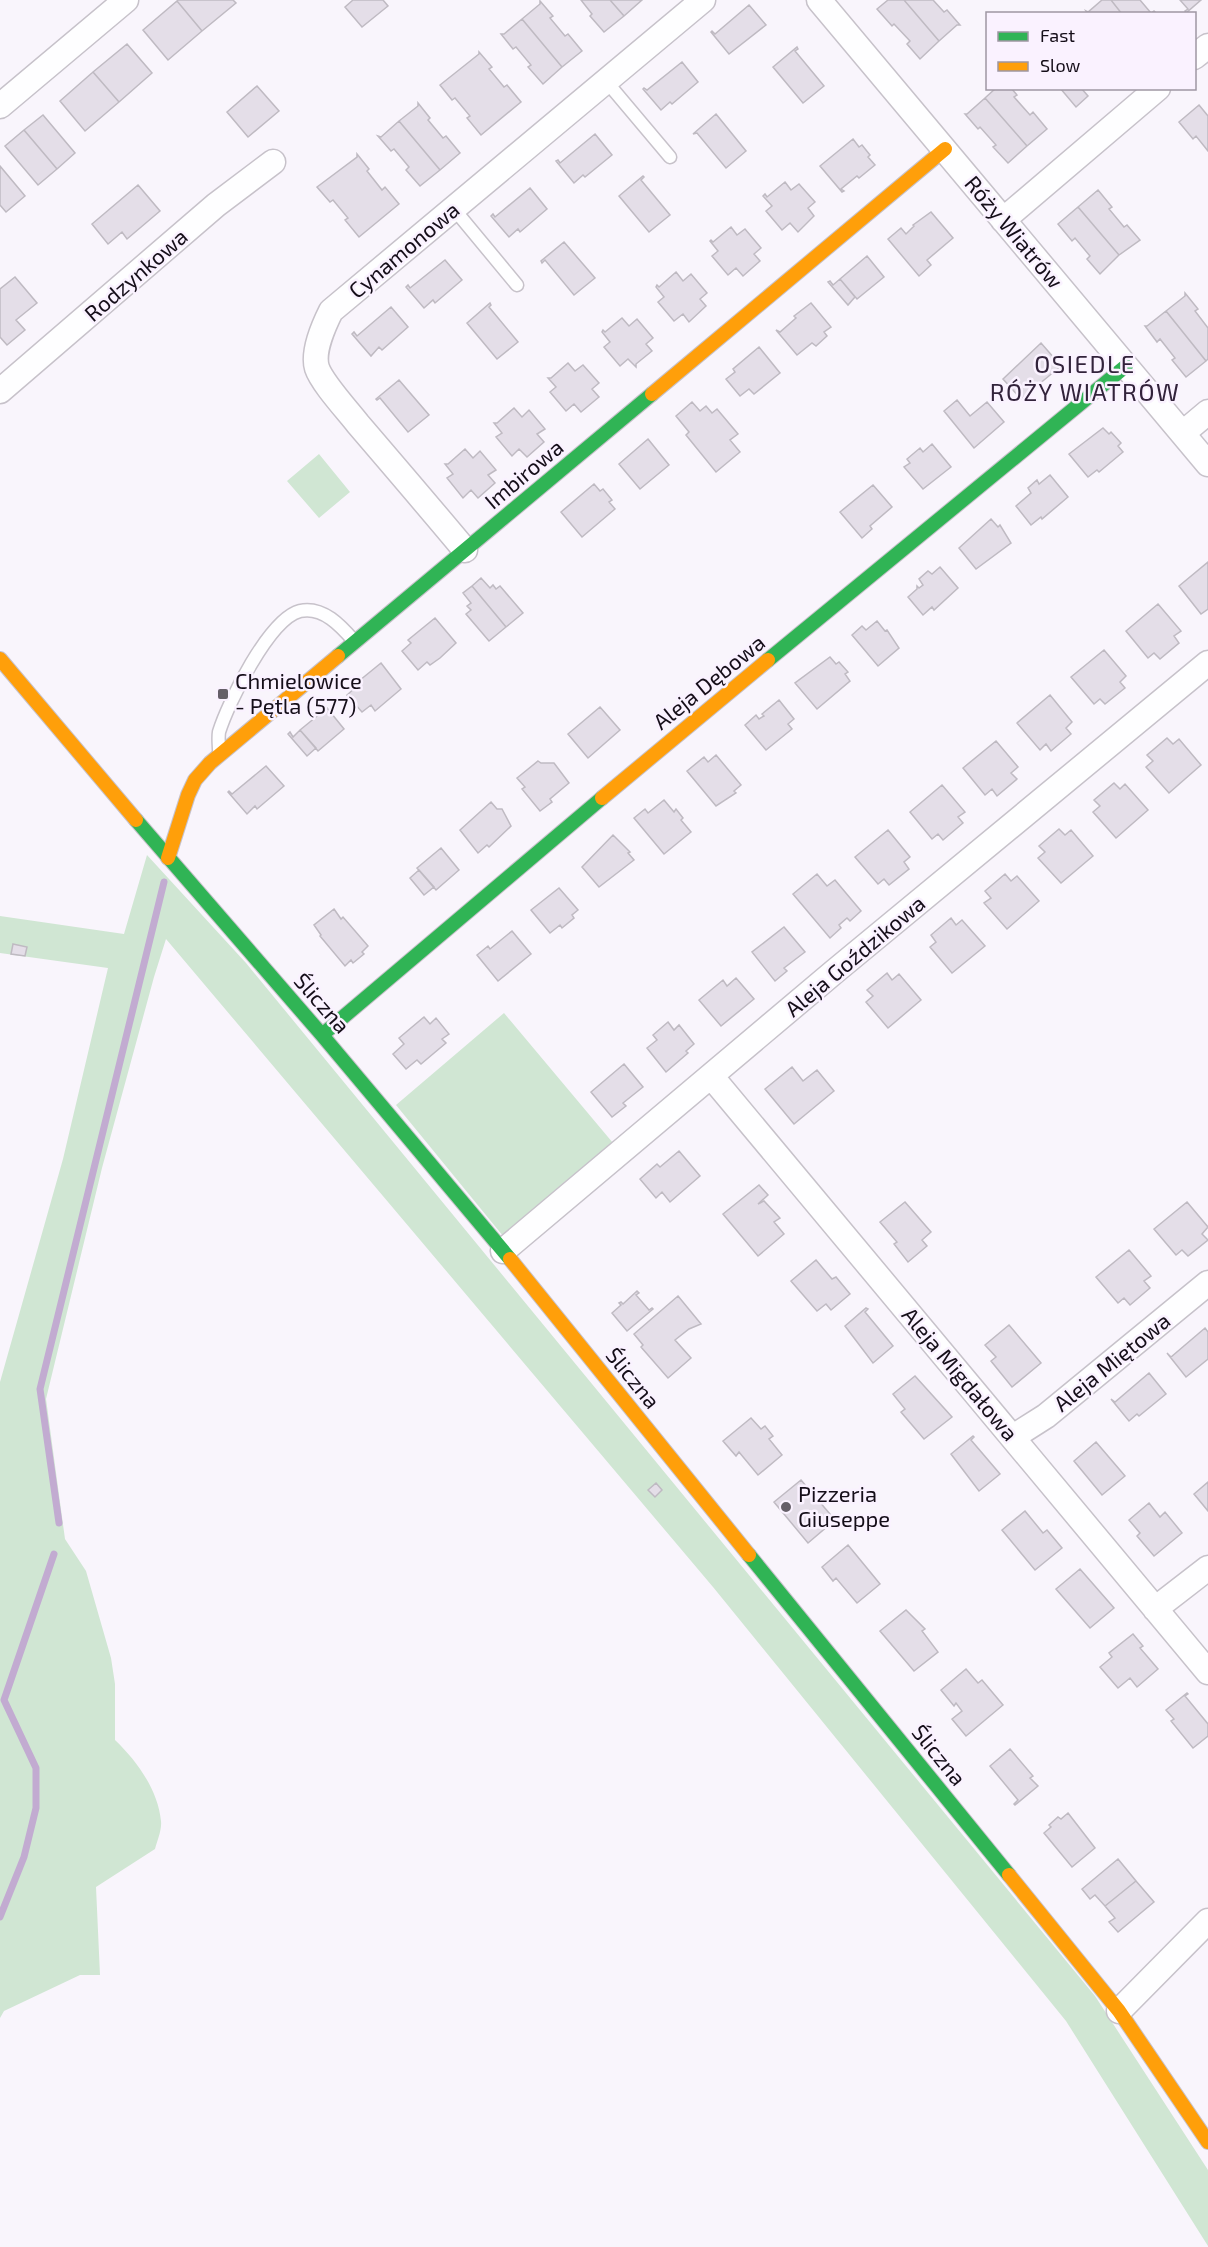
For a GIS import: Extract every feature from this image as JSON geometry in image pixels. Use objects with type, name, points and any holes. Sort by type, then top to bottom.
[{"type":"street","points":[[0,106],[126,0]]},
{"type":"street","name":"Cynamonowa","points":[[465,550],[345,409],[317,368],[316,355],[331,311],[703,0]]},
{"type":"street","name":"Róży Wiatrów","points":[[823,1],[1208,464]]},
{"type":"street","points":[[1196,55],[1208,46]]},
{"type":"street","points":[[1003,220],[1156,90]]},
{"type":"street","name":"Imbirowa","points":[[168,858],[195,780],[219,755],[945,149]]},
{"type":"street","name":"Rodzynkowa","points":[[0,391],[216,205],[273,162]]},
{"type":"street","name":"Aleja Dębowa","points":[[322,1035],[662,748],[1126,366]]},
{"type":"street","points":[[1183,433],[1208,412]]},
{"type":"street","name":"Śliczna","points":[[0,659],[168,858],[322,1035],[503,1251],[1119,2011],[1208,2142]]},
{"type":"street","name":"Aleja Goździkowa","points":[[503,1251],[1208,663]]},
{"type":"street","name":"Aleja Migdałowa","points":[[711,1076],[1208,1672]]},
{"type":"street","name":"Aleja Miętowa","points":[[1013,1437],[1046,1416],[1208,1283]]},
{"type":"street","points":[[1155,1609],[1208,1568]]},
{"type":"street","points":[[1119,2011],[1208,1921]]},
{"type":"lane","points":[[606,81],[670,157]]},
{"type":"lane","points":[[454,209],[517,285]]},
{"type":"lane","points":[[219,755],[219,734],[234,699],[253,659],[280,624],[299,611],[320,613],[339,624],[355,641]]},
{"type":"green space","points":[[319,454],[350,492],[319,518],[287,481]]},
{"type":"green space","points":[[147,855],[246,963],[1095,1996],[1208,2170],[1208,2246],[1066,2021],[713,1587],[166,939],[102,1168],[46,1399],[65,1539],[86,1571],[111,1658],[115,1684],[115,1740],[131,1757],[151,1787],[159,1809],[161,1828],[155,1849],[96,1887],[100,1975],[80,1975],[4,2011],[0,2018],[0,1382],[63,1159],[108,968],[0,953],[0,916],[124,934]]},
{"type":"green space","points":[[504,1013],[613,1143],[503,1236],[396,1105]]},
{"type":"building","points":[[178,0],[233,0],[236,3],[202,31]]},
{"type":"building","points":[[353,0],[383,0],[388,6],[362,27],[345,7]]},
{"type":"building","points":[[581,0],[610,0],[624,16],[604,32],[590,16],[592,14]]},
{"type":"building","points":[[610,0],[642,0],[624,16]]},
{"type":"building","points":[[888,0],[904,0],[939,41],[920,59],[907,44],[910,41],[877,9]]},
{"type":"building","points":[[904,0],[933,0],[944,12],[947,10],[960,25],[957,25],[939,41]]},
{"type":"building","points":[[1102,0],[1111,0],[1120,12],[1088,12]]},
{"type":"building","points":[[1111,0],[1140,0],[1150,12],[1120,12]]},
{"type":"building","points":[[1180,0],[1201,0],[1186,12],[1188,9]]},
{"type":"building","points":[[177,1],[202,31],[168,60],[143,30]]},
{"type":"building","points":[[540,1],[553,16],[550,18],[565,36],[568,34],[582,51],[562,67],[522,19],[540,4]]},
{"type":"building","points":[[749,5],[766,25],[729,54],[711,32],[715,34]]},
{"type":"building","points":[[522,19],[562,67],[543,84],[528,67],[531,65],[516,47],[513,49],[501,34]]},
{"type":"building","points":[[127,44],[152,73],[119,102],[93,72]]},
{"type":"building","points":[[797,47],[795,51],[824,86],[803,103],[773,67]]},
{"type":"building","points":[[479,52],[492,67],[489,69],[504,87],[507,85],[521,102],[481,135],[467,118],[470,116],[455,98],[452,100],[440,85]]},
{"type":"building","points":[[682,62],[698,82],[672,104],[670,102],[661,110],[643,89],[647,90]]},
{"type":"building","points":[[93,72],[119,102],[85,131],[60,101]]},
{"type":"building","points":[[257,86],[279,111],[248,137],[227,112]]},
{"type":"building","points":[[994,90],[1013,90],[1017,95],[1014,97],[1030,115],[1033,112],[1047,129],[1027,146],[985,98]]},
{"type":"building","points":[[1062,90],[1083,90],[1088,96],[1076,107]]},
{"type":"building","points":[[985,98],[1027,146],[1008,163],[993,147],[996,145],[965,114]]},
{"type":"building","points":[[418,103],[443,138],[446,136],[460,153],[440,170],[399,121],[418,106]]},
{"type":"building","points":[[1199,105],[1208,116],[1208,151],[1196,136],[1193,139],[1179,122]]},
{"type":"building","points":[[716,114],[746,151],[726,168],[697,133],[693,134]]},
{"type":"building","points":[[43,115],[75,153],[57,169],[24,130]]},
{"type":"building","points":[[399,121],[440,170],[420,186],[406,170],[409,167],[394,149],[391,151],[378,136],[381,137]]},
{"type":"building","points":[[24,130],[57,169],[38,185],[5,146]]},
{"type":"building","points":[[595,134],[612,155],[574,183],[556,161],[560,163]]},
{"type":"building","points":[[853,139],[859,147],[862,145],[875,165],[841,189],[844,191],[842,192],[820,166]]},
{"type":"building","points":[[357,154],[382,190],[385,187],[399,204],[359,237],[345,220],[348,218],[333,200],[330,202],[317,187],[357,157]]},
{"type":"building","points":[[0,166],[25,196],[6,212],[0,205]]},
{"type":"building","points":[[643,176],[641,180],[670,215],[649,232],[619,196]]},
{"type":"building","points":[[785,182],[791,190],[799,184],[815,202],[808,208],[814,216],[798,232],[790,223],[782,230],[766,211],[772,206],[763,196],[765,194],[767,197]]},
{"type":"building","points":[[138,185],[160,211],[127,239],[122,232],[108,244],[92,224]]},
{"type":"building","points":[[530,188],[547,209],[520,232],[518,229],[509,237],[491,216],[493,214],[495,217]]},
{"type":"building","points":[[1098,190],[1112,207],[1109,209],[1124,227],[1127,225],[1140,240],[1119,255],[1078,207]]},
{"type":"building","points":[[1078,207],[1119,255],[1100,274],[1087,259],[1090,256],[1075,238],[1072,241],[1058,224]]},
{"type":"building","points":[[931,212],[953,238],[927,260],[931,265],[919,276],[888,239],[901,228],[906,234],[913,225]]},
{"type":"building","points":[[731,227],[737,235],[745,229],[761,248],[754,254],[760,261],[743,276],[736,268],[728,275],[712,256],[718,251],[710,241],[713,242]]},
{"type":"building","points":[[564,242],[595,278],[574,295],[545,260],[542,263],[541,261]]},
{"type":"building","points":[[867,256],[884,277],[857,299],[840,279]]},
{"type":"building","points":[[445,260],[462,280],[435,303],[433,300],[424,308],[406,287],[408,285],[410,288]]},
{"type":"building","points":[[676,272],[683,281],[691,274],[707,293],[700,299],[706,306],[689,322],[683,314],[674,321],[658,302],[664,297],[656,287],[657,285],[659,287]]},
{"type":"building","points":[[15,277],[37,303],[16,320],[25,330],[7,345],[0,337],[0,289]]},
{"type":"building","points":[[840,279],[855,297],[848,305],[828,282],[830,281],[833,285]]},
{"type":"building","points":[[1185,293],[1198,309],[1195,311],[1208,328],[1208,359],[1206,361],[1166,311],[1185,296]]},
{"type":"building","points":[[490,303],[489,307],[518,342],[497,359],[467,323]]},
{"type":"building","points":[[811,303],[831,327],[824,332],[827,336],[816,346],[812,343],[797,355],[776,330],[780,332],[796,318],[794,316]]},
{"type":"building","points":[[391,307],[408,327],[382,350],[379,347],[371,356],[352,334],[354,332],[357,336]]},
{"type":"building","points":[[1166,311],[1206,361],[1186,377],[1172,360],[1175,358],[1160,339],[1157,342],[1145,326]]},
{"type":"building","points":[[622,318],[629,326],[637,319],[653,338],[646,344],[652,351],[636,364],[636,367],[628,359],[620,366],[604,347],[610,342],[602,332],[603,330],[605,332]]},
{"type":"building","points":[[1041,343],[1061,366],[1021,399],[1003,379]]},
{"type":"building","points":[[759,347],[780,373],[754,394],[749,389],[740,396],[726,379],[735,372],[733,369]]},
{"type":"building","points":[[568,363],[575,371],[583,365],[599,383],[592,389],[599,397],[581,412],[574,404],[566,411],[550,392],[556,387],[548,378]]},
{"type":"building","points":[[399,380],[429,415],[408,432],[380,398],[376,399]]},
{"type":"building","points":[[957,400],[970,416],[987,402],[1004,422],[974,448],[944,411]]},
{"type":"building","points":[[692,402],[700,411],[706,406],[712,413],[717,409],[738,434],[730,440],[740,452],[716,472],[686,435],[689,432],[676,416]]},
{"type":"building","points":[[514,408],[522,417],[529,410],[545,429],[537,434],[544,442],[527,457],[519,449],[512,456],[496,437],[502,433],[494,423]]},
{"type":"building","points":[[1103,428],[1109,434],[1111,432],[1121,443],[1118,446],[1123,452],[1099,472],[1097,470],[1088,477],[1069,454]]},
{"type":"building","points":[[648,439],[669,465],[640,489],[619,464]]},
{"type":"building","points":[[932,444],[951,467],[923,489],[904,467],[910,463],[907,459],[920,448],[923,452]]},
{"type":"building","points":[[465,449],[473,458],[480,451],[496,470],[488,475],[495,483],[478,498],[471,490],[463,498],[447,478],[453,474],[445,464]]},
{"type":"building","points":[[1050,475],[1068,497],[1042,519],[1041,517],[1031,525],[1016,506],[1031,493],[1028,488],[1037,480],[1039,484]]},
{"type":"building","points":[[594,484],[600,491],[603,489],[612,500],[609,502],[615,509],[582,537],[561,512]]},
{"type":"building","points":[[873,485],[892,507],[870,526],[872,529],[862,538],[840,512]]},
{"type":"building","points":[[991,519],[998,527],[1000,525],[1011,543],[976,569],[959,548]]},
{"type":"building","points":[[1208,562],[1208,609],[1201,614],[1179,586]]},
{"type":"building","points":[[940,567],[958,588],[934,610],[932,607],[923,615],[908,597],[917,589],[917,586],[919,588],[923,585],[919,579],[928,571],[932,574]]},
{"type":"building","points":[[481,578],[490,588],[493,585],[496,589],[500,586],[523,613],[506,627],[472,586]]},
{"type":"building","points":[[472,586],[506,627],[489,641],[466,614],[471,610],[467,606],[471,603],[463,593]]},
{"type":"building","points":[[1158,604],[1181,631],[1174,636],[1179,643],[1160,659],[1154,653],[1148,658],[1126,631]]},
{"type":"building","points":[[435,618],[456,643],[440,658],[430,665],[427,662],[418,670],[402,651],[411,643],[408,640]]},
{"type":"building","points":[[877,621],[885,631],[887,630],[899,648],[878,666],[852,635],[862,626],[866,630]]},
{"type":"building","points":[[1104,650],[1126,676],[1120,682],[1125,688],[1105,704],[1100,699],[1094,704],[1071,677]]},
{"type":"building","points":[[830,657],[836,664],[839,662],[848,672],[845,674],[850,681],[817,709],[795,683]]},
{"type":"building","points":[[381,663],[401,689],[375,711],[371,705],[362,712],[347,695],[356,687],[354,685]]},
{"type":"building","points":[[1050,695],[1072,722],[1066,728],[1071,734],[1051,751],[1046,744],[1040,750],[1017,723]]},
{"type":"building","points":[[779,700],[794,719],[788,724],[792,729],[766,750],[745,725],[756,715],[759,719],[764,716],[762,714]]},
{"type":"building","points":[[600,707],[620,730],[588,758],[568,734]]},
{"type":"building","points":[[327,708],[344,729],[318,751],[300,730]]},
{"type":"building","points":[[300,730],[316,748],[307,756],[288,734],[290,732],[293,737]]},
{"type":"building","points":[[1167,738],[1173,744],[1179,739],[1201,765],[1169,793],[1146,767],[1153,761],[1147,755]]},
{"type":"building","points":[[996,741],[1018,767],[1011,773],[1017,779],[997,796],[992,789],[985,795],[963,768]]},
{"type":"building","points":[[716,755],[741,785],[734,791],[736,793],[716,806],[687,771],[704,757],[708,762]]},
{"type":"building","points":[[538,761],[554,763],[569,783],[550,799],[552,802],[540,811],[522,789],[525,787],[517,778]]},
{"type":"building","points":[[266,766],[284,786],[257,809],[255,806],[247,814],[228,792],[232,794]]},
{"type":"building","points":[[1114,783],[1120,789],[1125,784],[1148,810],[1116,838],[1093,812],[1100,806],[1094,800]]},
{"type":"building","points":[[942,785],[965,812],[958,817],[963,823],[943,840],[938,834],[932,839],[910,812]]},
{"type":"building","points":[[664,800],[674,812],[676,809],[683,818],[681,820],[691,832],[664,854],[634,818],[645,809],[648,813]]},
{"type":"building","points":[[491,802],[497,809],[502,809],[511,826],[489,847],[487,845],[478,853],[460,830]]},
{"type":"building","points":[[1059,829],[1065,835],[1071,830],[1093,856],[1061,883],[1038,858],[1045,852],[1039,846]]},
{"type":"building","points":[[888,830],[910,857],[904,862],[909,869],[889,885],[884,879],[878,884],[855,857]]},
{"type":"building","points":[[613,835],[630,852],[628,853],[634,860],[599,887],[582,867]]},
{"type":"building","points":[[441,848],[459,870],[436,890],[417,868]]},
{"type":"building","points":[[419,870],[434,887],[424,895],[410,878]]},
{"type":"building","points":[[817,874],[827,886],[835,880],[861,911],[850,921],[847,918],[839,925],[841,928],[830,938],[793,894]]},
{"type":"building","points":[[1005,874],[1011,881],[1017,876],[1039,901],[1007,929],[984,903],[991,898],[985,891]]},
{"type":"building","points":[[559,888],[578,910],[572,915],[574,918],[562,928],[560,925],[550,933],[531,910]]},
{"type":"building","points":[[334,909],[368,946],[362,952],[364,954],[353,963],[351,960],[345,966],[320,936],[314,925]]},
{"type":"building","points":[[951,918],[956,925],[962,920],[985,946],[952,973],[930,947],[936,942],[931,935]]},
{"type":"building","points":[[784,927],[805,952],[784,968],[787,971],[775,981],[752,952]]},
{"type":"building","points":[[512,931],[531,954],[498,981],[477,955],[488,946],[490,949]]},
{"type":"building","points":[[13,944],[27,947],[25,956],[11,954]]},
{"type":"building","points":[[887,973],[892,980],[899,974],[921,1000],[888,1028],[866,1002],[873,996],[867,990]]},
{"type":"building","points":[[736,978],[754,999],[721,1026],[699,1000],[723,980],[727,986]]},
{"type":"building","points":[[424,1017],[430,1024],[436,1018],[449,1034],[442,1039],[446,1043],[421,1064],[417,1060],[406,1069],[393,1054],[404,1044],[399,1038]]},
{"type":"building","points":[[668,1022],[674,1030],[679,1025],[694,1044],[686,1051],[688,1053],[666,1072],[647,1048],[657,1040],[653,1035]]},
{"type":"building","points":[[624,1064],[643,1087],[623,1103],[626,1106],[612,1117],[591,1092]]},
{"type":"building","points":[[792,1067],[803,1081],[817,1070],[834,1091],[794,1124],[765,1089]]},
{"type":"building","points":[[679,1151],[700,1176],[670,1202],[662,1192],[656,1198],[640,1179],[657,1164],[660,1167]]},
{"type":"building","points":[[759,1185],[768,1195],[758,1204],[764,1201],[780,1218],[774,1222],[784,1234],[758,1256],[723,1214]]},
{"type":"building","points":[[905,1202],[931,1232],[922,1240],[927,1246],[908,1262],[894,1244],[897,1242],[880,1222]]},
{"type":"building","points":[[1187,1202],[1208,1227],[1202,1234],[1208,1240],[1188,1256],[1182,1250],[1176,1255],[1154,1229]]},
{"type":"building","points":[[1129,1250],[1151,1276],[1144,1281],[1150,1288],[1130,1305],[1124,1298],[1118,1303],[1096,1277]]},
{"type":"building","points":[[816,1260],[832,1279],[836,1277],[850,1294],[831,1310],[826,1304],[817,1311],[791,1281]]},
{"type":"building","points":[[637,1291],[639,1293],[636,1295],[649,1310],[653,1309],[627,1331],[612,1313],[621,1305],[619,1303],[623,1304]]},
{"type":"building","points":[[678,1296],[701,1324],[689,1329],[675,1340],[691,1358],[668,1378],[641,1347],[643,1345],[634,1334]]},
{"type":"building","points":[[866,1308],[868,1309],[865,1312],[893,1346],[873,1363],[845,1326]]},
{"type":"building","points":[[1009,1325],[1041,1363],[1012,1387],[991,1361],[996,1357],[985,1345]]},
{"type":"building","points":[[1205,1328],[1208,1332],[1208,1359],[1186,1377],[1167,1353],[1171,1357]]},
{"type":"building","points":[[1149,1373],[1166,1394],[1139,1416],[1137,1414],[1129,1421],[1111,1399],[1115,1402]]},
{"type":"building","points":[[915,1376],[952,1417],[924,1439],[901,1412],[905,1409],[893,1394]]},
{"type":"building","points":[[751,1418],[761,1429],[765,1426],[773,1436],[769,1439],[782,1455],[758,1475],[739,1452],[736,1456],[723,1441]]},
{"type":"building","points":[[973,1436],[971,1440],[1000,1474],[979,1491],[951,1454]]},
{"type":"building","points":[[1096,1442],[1125,1476],[1102,1495],[1074,1461]]},
{"type":"building","points":[[801,1480],[835,1520],[808,1543],[774,1502]]},
{"type":"building","points":[[1208,1482],[1208,1511],[1194,1494]]},
{"type":"building","points":[[656,1483],[662,1490],[655,1497],[648,1490]]},
{"type":"building","points":[[1149,1503],[1160,1517],[1165,1512],[1182,1533],[1154,1556],[1137,1536],[1140,1533],[1129,1520]]},
{"type":"building","points":[[1025,1511],[1043,1533],[1047,1530],[1062,1548],[1035,1570],[1002,1530]]},
{"type":"building","points":[[848,1545],[880,1584],[857,1603],[836,1578],[833,1581],[822,1567]]},
{"type":"building","points":[[1080,1569],[1114,1608],[1090,1628],[1056,1589]]},
{"type":"building","points":[[906,1610],[925,1629],[922,1631],[938,1652],[914,1671],[880,1631]]},
{"type":"building","points":[[1133,1634],[1143,1646],[1140,1648],[1158,1669],[1137,1687],[1130,1678],[1118,1688],[1100,1667],[1112,1657],[1109,1653]]},
{"type":"building","points":[[966,1669],[978,1683],[982,1680],[1003,1705],[966,1736],[952,1719],[962,1711],[956,1703],[954,1706],[941,1690]]},
{"type":"building","points":[[1187,1693],[1185,1696],[1208,1724],[1208,1736],[1193,1748],[1171,1721],[1174,1719],[1166,1710]]},
{"type":"building","points":[[1010,1749],[1033,1776],[1030,1778],[1038,1786],[1015,1805],[1018,1800],[990,1766]]},
{"type":"building","points":[[1068,1813],[1095,1848],[1072,1867],[1044,1833],[1058,1817],[1061,1819]]},
{"type":"building","points":[[1118,1859],[1136,1881],[1105,1906],[1095,1895],[1090,1899],[1082,1889]]},
{"type":"building","points":[[1136,1881],[1154,1902],[1118,1932],[1109,1922],[1115,1918],[1105,1906]]},
{"type":"waterway","points":[[59,1523],[40,1389],[164,882]]},
{"type":"waterway","points":[[0,1917],[24,1857],[36,1808],[36,1768],[4,1700],[54,1554]]},
{"type":"traffic: fast","points":[[768,660],[1126,366]]},
{"type":"traffic: fast","points":[[338,656],[652,394]]},
{"type":"traffic: fast","points":[[322,1035],[602,798]]},
{"type":"traffic: fast","points":[[136,820],[322,1035],[510,1259]]},
{"type":"traffic: fast","points":[[749,1555],[1009,1875]]},
{"type":"traffic: slow","points":[[652,394],[945,149]]},
{"type":"traffic: slow","points":[[168,858],[195,780],[210,763],[338,656]]},
{"type":"traffic: slow","points":[[0,659],[136,820]]},
{"type":"traffic: slow","points":[[602,798],[768,660]]},
{"type":"traffic: slow","points":[[510,1259],[749,1555]]},
{"type":"traffic: slow","points":[[1009,1875],[1119,2011],[1208,2142]]},
{"type":"place","name":"Chmielowice - Pętla (577)","points":[[223,694]]},
{"type":"place","name":"Pizzeria Giuseppe","points":[[786,1507]]},
{"type":"district","name":"OSIEDLE RÓŻY WIATRÓW","points":[[1085,379]]}]
